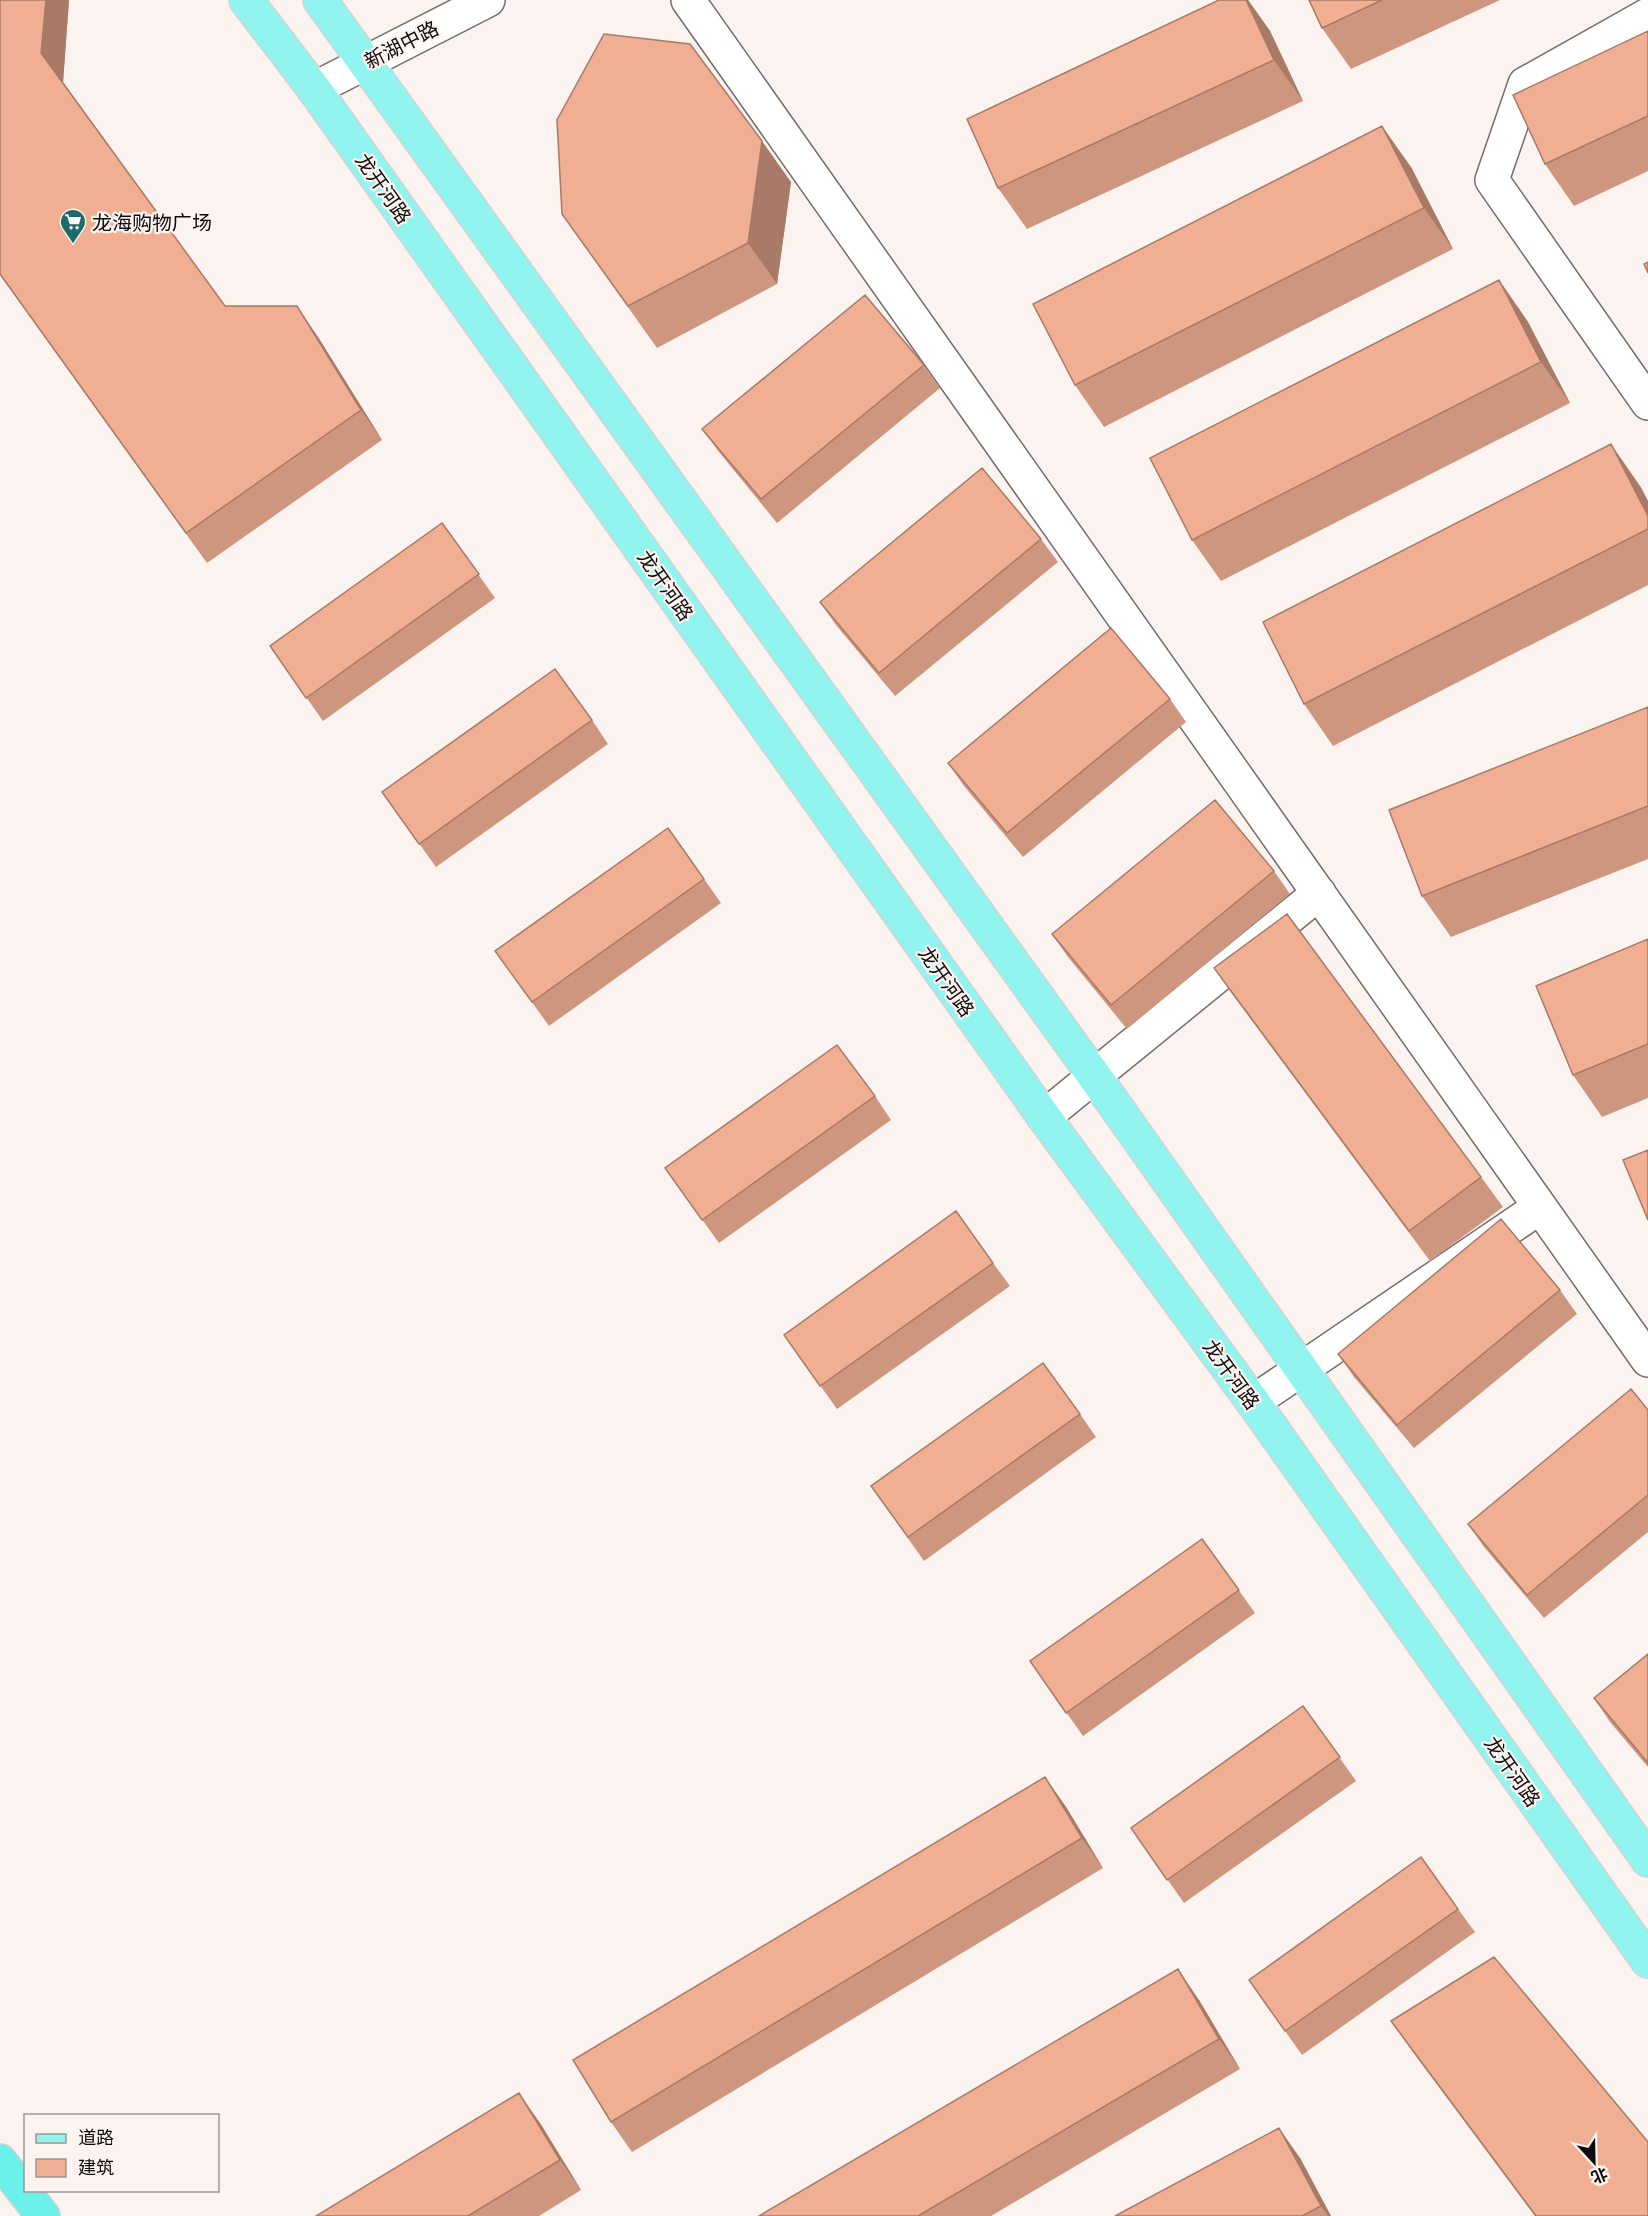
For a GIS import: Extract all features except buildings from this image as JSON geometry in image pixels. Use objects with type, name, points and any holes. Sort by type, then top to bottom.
[{"type":"highway","points":[[0,2161],[24,2192]]},
{"type":"highway","points":[[24,2192],[43,2216]]},
{"type":"main road","name":"龙开河路","points":[[246,0],[314,89],[1044,1118],[1253,1402],[1648,1962]]},
{"type":"main road","points":[[320,0],[367,62],[1095,1077],[1648,1860]]},
{"type":"street","name":"新湖中路","points":[[314,89],[488,0]]},
{"type":"street","points":[[688,0],[1648,1360]]},
{"type":"street","points":[[1648,15],[1525,84],[1492,180],[1648,403]]},
{"type":"street","points":[[1044,1118],[1318,893]]},
{"type":"street","points":[[1253,1402],[1540,1207]]},
{"type":"place","name":"龙海购物广场","points":[[73,245]]}]
